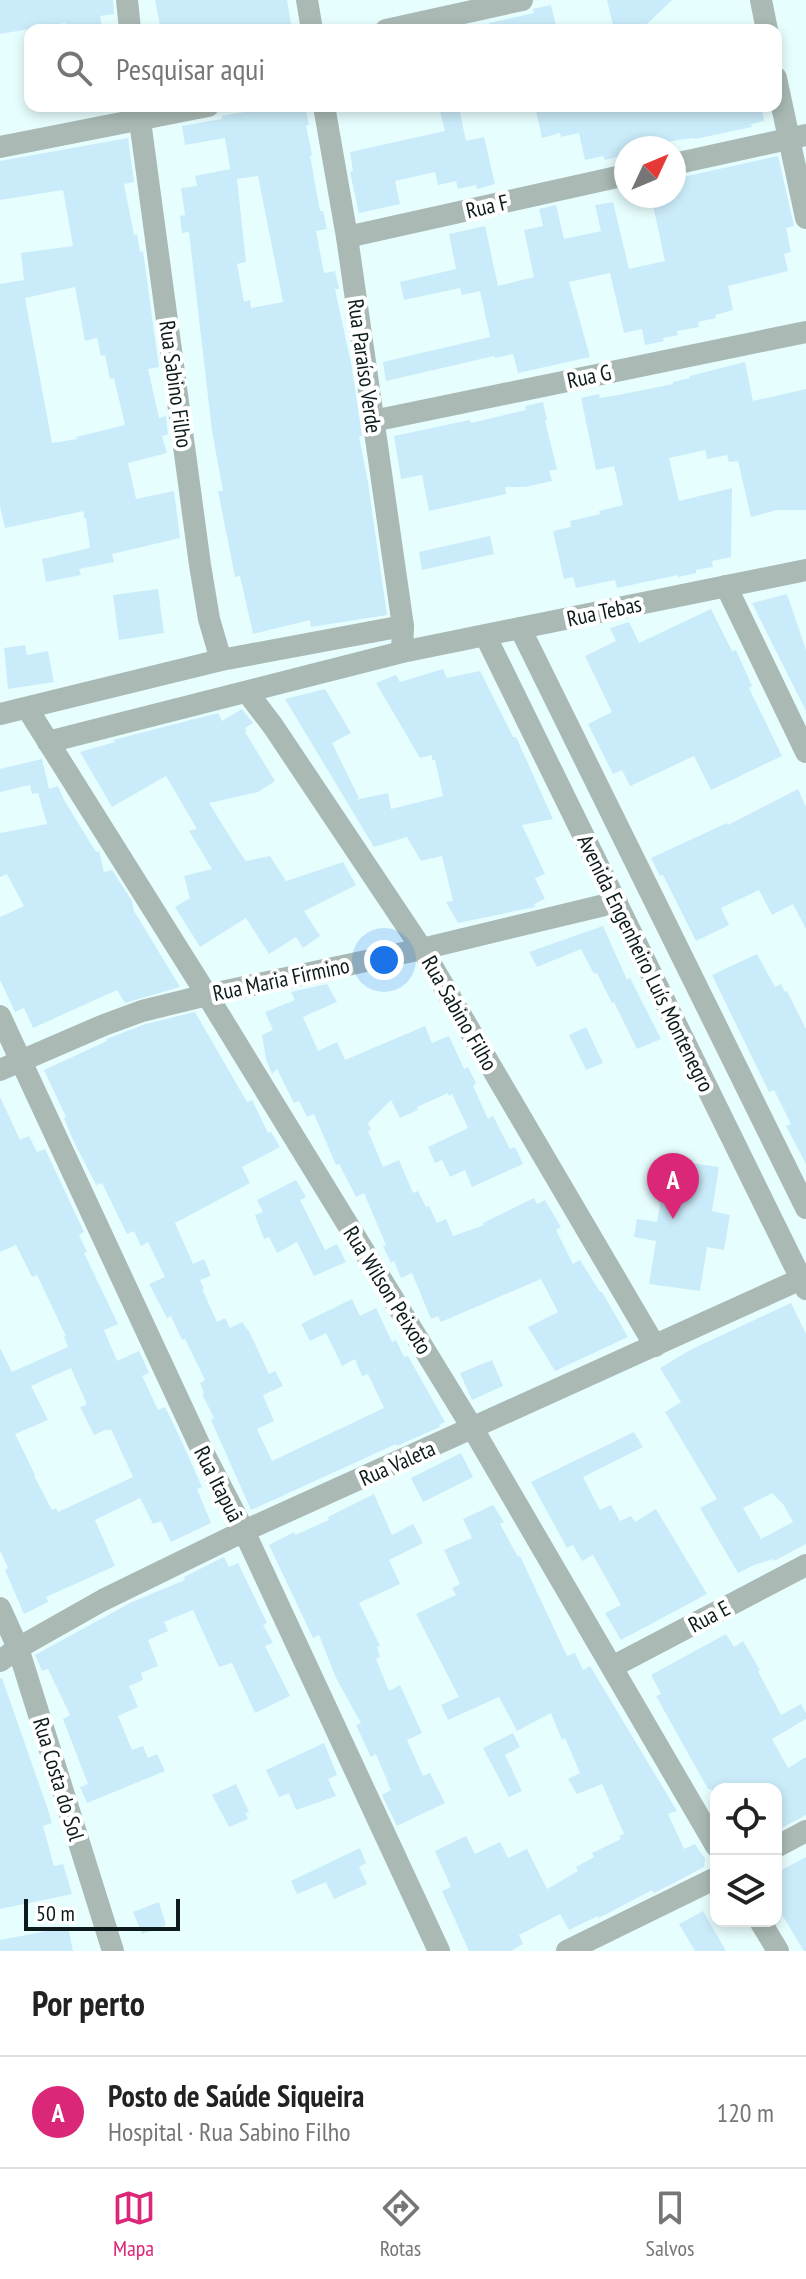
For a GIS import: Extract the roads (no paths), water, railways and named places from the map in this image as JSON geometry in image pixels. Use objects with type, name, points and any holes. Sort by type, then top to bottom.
[{"type":"street","points":[[127,0],[129,24]]},
{"type":"street","points":[[307,0],[311,24]]},
{"type":"street","points":[[413,24],[522,0]]},
{"type":"street","points":[[761,0],[766,24]]},
{"type":"street","points":[[782,95],[797,137],[806,218]]},
{"type":"street","points":[[0,147],[139,112]]},
{"type":"street","name":"Rua Sabino Filho","points":[[139,112],[200,565],[209,619],[221,660]]},
{"type":"street","name":"Rua Paraíso Verde","points":[[325,112],[347,237],[403,626]]},
{"type":"street","points":[[686,161],[797,137]]},
{"type":"street","name":"Rua F","points":[[347,237],[614,178]]},
{"type":"street","name":"Rua G","points":[[373,421],[806,332]]},
{"type":"street","name":"Rua Tebas","points":[[48,742],[402,652],[806,570]]},
{"type":"street","points":[[726,586],[806,752]]},
{"type":"street","points":[[0,714],[221,660],[403,626],[402,652]]},
{"type":"street","name":"Avenida Engenheiro Luís Montenegro","points":[[520,628],[806,1208]]},
{"type":"street","name":"Avenida Engenheiro Luís Montenegro","points":[[486,637],[804,1284]]},
{"type":"street","name":"Rua Sabino Filho","points":[[247,692],[422,949],[655,1346]]},
{"type":"street","points":[[27,708],[48,742]]},
{"type":"street","name":"Rua Wilson Peixoto","points":[[48,742],[473,1429],[710,1836]]},
{"type":"street","name":"Rua Maria Firmino","points":[[0,1070],[142,1011],[617,902]]},
{"type":"street","name":"Rua Itapuã","points":[[0,1016],[439,1951]]},
{"type":"street","points":[[696,1065],[726,1049]]},
{"type":"street","name":"Rua Valeta","points":[[9,1654],[103,1600],[244,1531],[655,1346],[804,1284]]},
{"type":"street","name":"Rua E","points":[[612,1667],[806,1565]]},
{"type":"street","name":"Rua Costa do Sol","points":[[0,1608],[9,1654],[113,1951]]},
{"type":"street","points":[[782,1844],[806,1831]]},
{"type":"street","points":[[567,1951],[710,1881]]},
{"type":"street","points":[[764,1927],[778,1951]]},
{"type":"place","name":"Posto de Saúde Siqueira","points":[[673,1219]]}]
